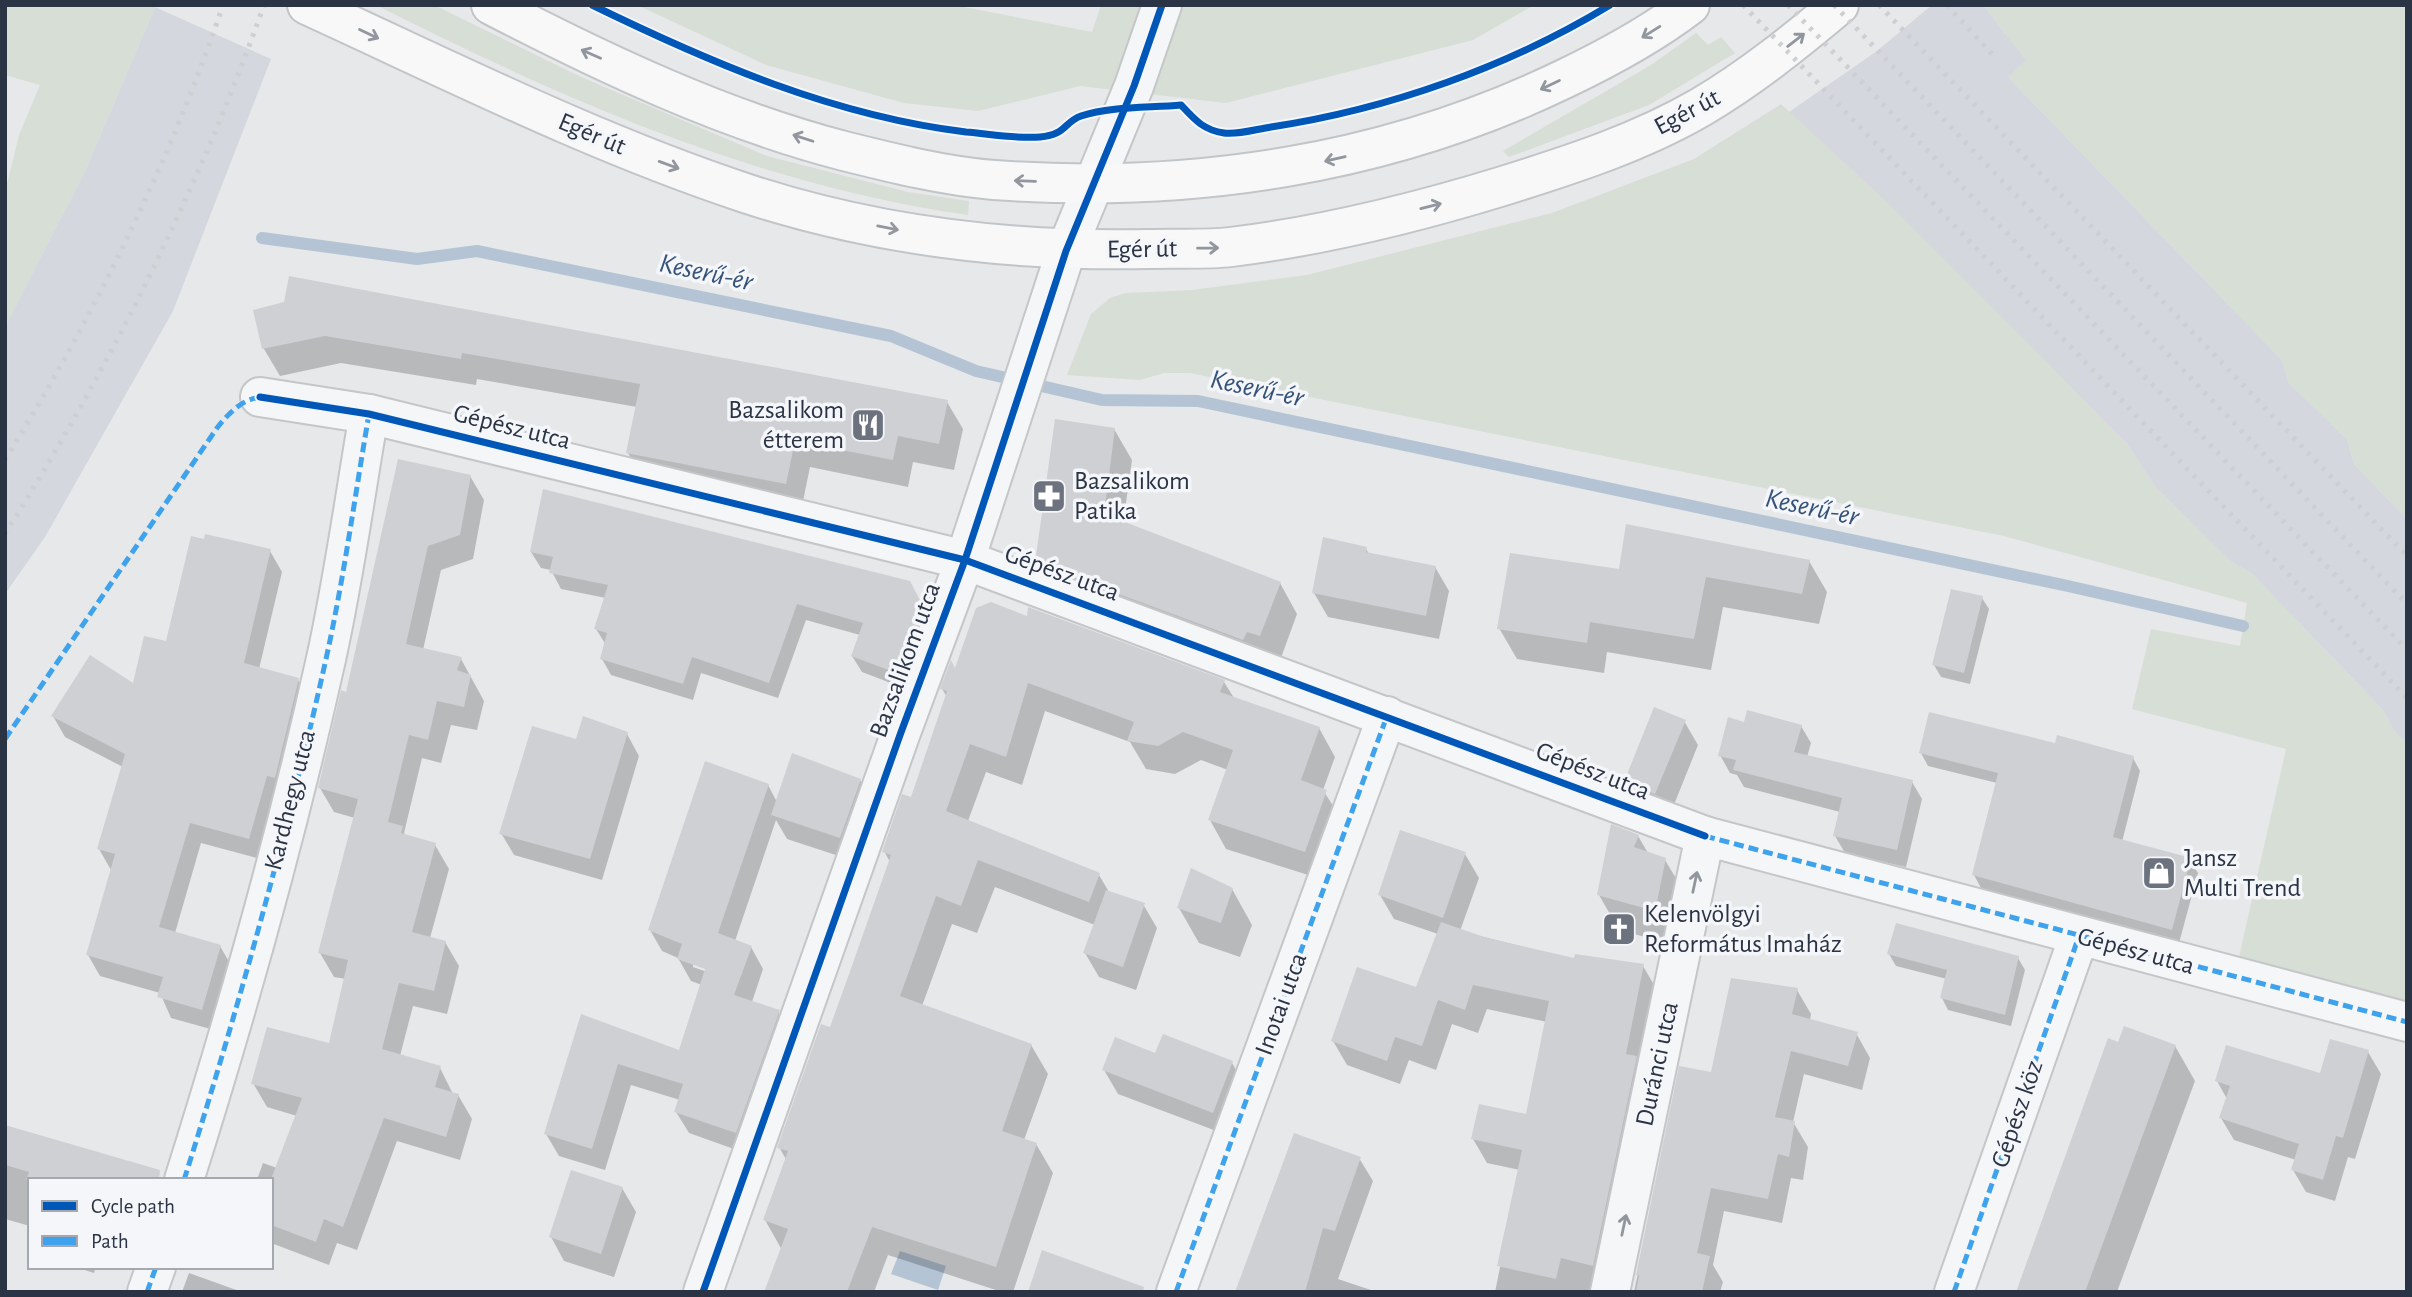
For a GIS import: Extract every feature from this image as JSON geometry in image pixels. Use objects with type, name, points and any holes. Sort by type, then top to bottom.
[{"type":"main road","name":"Egér út","points":[[307,5],[630,150],[747,194],[856,222],[955,241],[1066,251],[1228,247],[1305,235],[1471,196],[1560,168],[1630,142],[1697,109],[1752,75],[1839,5]]},
{"type":"main road","points":[[491,5],[559,40],[725,113],[842,150],[991,180],[1094,184],[1208,178],[1299,167],[1428,134],[1525,97],[1612,56],[1690,5]]},
{"type":"street","name":"Bazsalikom utca","points":[[703,1292],[900,735],[965,560],[1066,251],[1134,86],[1162,5]]},
{"type":"street","name":"Gépész utca","points":[[260,397],[369,414],[965,560],[1705,836],[2407,1023]]},
{"type":"street","name":"Kardhegy utca","points":[[185,1178],[213,1090],[271,878],[327,657],[369,414]]},
{"type":"street","name":"Inotai utca","points":[[1176,1292],[1387,716]]},
{"type":"street","name":"Duránci utca","points":[[1610,1292],[1705,836]]},
{"type":"street","name":"Gépész köz","points":[[1954,1292],[2080,936]]},
{"type":"street","points":[[147,1292],[155,1269]]},
{"type":"shaded area","points":[[5,5],[155,7],[85,171],[5,327],[5,192],[19,135],[40,85],[5,75]]},
{"type":"shaded area","points":[[376,5],[434,5],[581,77],[767,156],[908,192],[969,201],[968,215],[890,202],[738,161],[590,105]]},
{"type":"shaded area","points":[[637,5],[954,5],[1092,32],[1101,5],[1534,5],[1473,40],[1226,103],[1080,86],[978,111],[904,103],[766,65]]},
{"type":"shaded area","points":[[1932,5],[1983,5],[2027,61],[2009,78],[2282,360],[2289,383],[2347,439],[2354,464],[2407,519],[2407,743],[2395,732],[2382,709],[2251,573],[2230,561],[2156,488],[2127,444],[1789,112],[1877,51]]},
{"type":"shaded area","points":[[1983,5],[2407,5],[2407,519],[2354,464],[2347,439],[2289,383],[2282,360],[2008,77],[2026,60]]},
{"type":"shaded area","points":[[155,7],[271,59],[173,311],[45,537],[5,594],[5,327],[85,171]]},
{"type":"shaded area","points":[[1696,33],[1708,45],[1721,37],[1735,53],[1649,105],[1509,157],[1503,151],[1651,65]]},
{"type":"shaded area","points":[[1781,104],[1886,201],[2037,352],[2127,444],[2156,488],[2230,561],[2251,573],[2382,709],[2395,732],[2407,743],[2407,1004],[2239,957],[2286,749],[2132,709],[2151,629],[2240,646],[2247,603],[2004,536],[1190,373],[1164,373],[1140,380],[1067,375],[1091,314],[1110,298],[1126,293],[1192,290],[1307,275],[1552,213],[1694,159]]},
{"type":"water","points":[[900,1251],[946,1266],[938,1290],[891,1274]]},
{"type":"building","points":[[289,276],[948,400],[939,444],[898,436],[893,460],[795,441],[786,484],[626,453],[640,384],[462,353],[461,359],[325,336],[262,349],[253,310],[284,302]]},
{"type":"building","points":[[1055,419],[1115,428],[1104,514],[1281,582],[1260,636],[1247,632],[1243,640],[1035,563]]},
{"type":"building","points":[[398,459],[471,475],[460,535],[428,546],[406,644],[462,657],[457,670],[471,675],[464,707],[437,701],[428,740],[409,735],[388,822],[403,826],[401,833],[436,843],[412,932],[446,941],[434,991],[399,983],[382,1049],[441,1066],[435,1087],[459,1094],[446,1137],[384,1118],[343,1227],[324,1219],[316,1242],[273,1226],[271,1178],[302,1098],[251,1084],[267,1027],[329,1043],[348,960],[318,953],[358,799],[318,788],[341,690],[346,692]]},
{"type":"building","points":[[543,489],[910,581],[924,608],[899,674],[851,656],[863,623],[797,604],[769,683],[692,657],[683,684],[600,659],[607,633],[594,629],[608,585],[549,573],[553,557],[530,552]]},
{"type":"building","points":[[1626,524],[1810,560],[1802,594],[1706,577],[1694,639],[1590,622],[1587,643],[1497,629],[1510,553],[1619,569]]},
{"type":"building","points":[[205,534],[271,549],[244,663],[299,678],[275,778],[267,776],[249,839],[190,823],[159,927],[221,945],[202,1010],[157,997],[163,977],[86,955],[115,854],[97,849],[125,754],[51,716],[90,655],[133,683],[144,636],[166,641],[191,536],[204,539]]},
{"type":"building","points":[[1323,537],[1367,547],[1366,552],[1436,566],[1426,616],[1312,593]]},
{"type":"building","points":[[1951,589],[1983,596],[1964,673],[1932,665]]},
{"type":"building","points":[[991,602],[1027,616],[1028,607],[1225,680],[1220,692],[1320,727],[1301,780],[1327,790],[1305,852],[1208,820],[1233,750],[1183,732],[1158,746],[1127,741],[1134,722],[1028,683],[1006,757],[970,744],[946,811],[1100,873],[1089,902],[978,860],[961,906],[936,896],[900,996],[1032,1044],[1002,1131],[1037,1143],[996,1267],[872,1227],[847,1292],[764,1292],[788,1229],[763,1220],[788,1151],[777,1148],[821,1024],[830,1027],[848,977],[891,855],[882,852],[902,794],[911,797],[947,691],[940,689],[951,660],[955,668],[976,608]]},
{"type":"building","points":[[1654,707],[1686,720],[1655,794],[1624,782]]},
{"type":"building","points":[[1747,710],[1802,725],[1794,752],[1913,780],[1897,850],[1833,836],[1842,798],[1733,770],[1736,760],[1718,756],[1728,717],[1744,722]]},
{"type":"building","points":[[1929,712],[2055,743],[2057,735],[2134,756],[2113,837],[2191,858],[2172,930],[1972,875],[1998,773],[1919,753]]},
{"type":"building","points":[[583,716],[628,732],[590,859],[499,834],[532,726],[576,739]]},
{"type":"building","points":[[792,753],[861,779],[840,838],[771,815]]},
{"type":"building","points":[[705,761],[769,784],[718,933],[752,946],[734,995],[780,1010],[736,1133],[674,1112],[683,1084],[618,1064],[592,1149],[544,1134],[581,1014],[679,1050],[705,969],[677,959],[682,944],[648,930]]},
{"type":"building","points":[[1611,824],[1639,835],[1634,847],[1666,858],[1655,911],[1597,895]]},
{"type":"building","points":[[1400,830],[1466,852],[1443,918],[1378,895]]},
{"type":"building","points":[[1191,868],[1233,888],[1221,923],[1177,908]]},
{"type":"building","points":[[1106,890],[1145,903],[1123,967],[1083,953]]},
{"type":"building","points":[[1441,922],[1487,938],[1574,958],[1575,954],[1644,964],[1626,1054],[1637,1056],[1593,1266],[1561,1258],[1556,1279],[1497,1266],[1522,1150],[1471,1139],[1479,1104],[1526,1114],[1549,1001],[1473,985],[1465,1010],[1438,1000],[1422,1046],[1395,1037],[1387,1061],[1331,1041],[1357,967],[1416,987]]},
{"type":"building","points":[[1896,923],[2019,956],[2005,1015],[1940,998],[1947,970],[1887,954]]},
{"type":"building","points":[[1731,978],[1798,988],[1792,1014],[1858,1032],[1848,1066],[1791,1051],[1775,1117],[1795,1121],[1789,1157],[1778,1154],[1768,1199],[1711,1188],[1697,1253],[1710,1256],[1702,1292],[1636,1292],[1639,1275],[1636,1275],[1679,1066],[1711,1072]]},
{"type":"building","points":[[2124,1026],[2176,1045],[2085,1292],[2016,1292],[2108,1038],[2118,1042]]},
{"type":"building","points":[[1163,1034],[1233,1061],[1213,1113],[1102,1070],[1115,1037],[1155,1053]]},
{"type":"building","points":[[2330,1039],[2369,1050],[2343,1138],[2336,1136],[2323,1180],[2291,1170],[2299,1144],[2219,1118],[2230,1086],[2215,1081],[2226,1045],[2320,1073]]},
{"type":"building","points":[[5,1125],[160,1170],[159,1178],[26,1180],[29,1172],[5,1165]]},
{"type":"building","points":[[1294,1133],[1361,1157],[1335,1231],[1323,1228],[1305,1292],[1235,1292]]},
{"type":"building","points":[[571,1170],[623,1187],[601,1254],[549,1237]]},
{"type":"building","points":[[1042,1250],[1144,1287],[1143,1292],[1028,1292]]},
{"type":"waterway","name":"Keserű-ér","points":[[262,238],[417,259],[477,251],[891,336],[976,371],[1102,400],[1198,401],[2068,586],[2243,626]]},
{"type":"railway","points":[[5,460],[69,351],[127,239],[179,123],[223,5]]},
{"type":"railway","points":[[5,534],[80,407],[149,277],[210,143],[264,5]]},
{"type":"railway","points":[[1743,5],[2407,698]]},
{"type":"railway","points":[[1788,5],[2407,650]]},
{"type":"railway","points":[[1834,5],[2407,604]]},
{"type":"railway","points":[[1879,5],[2407,556]]},
{"type":"railway","points":[[1947,5],[1993,55]]},
{"type":"marked path","points":[[5,739],[217,428],[244,402],[265,398]]},
{"type":"marked path","points":[[185,1178],[261,921],[311,725],[338,598],[369,414]]},
{"type":"marked path","points":[[1176,1292],[1387,716]]},
{"type":"marked path","points":[[1705,836],[2407,1022]]},
{"type":"marked path","points":[[1954,1292],[2079,936]]},
{"type":"marked path","points":[[147,1292],[155,1269]]},
{"type":"cycle path","points":[[592,5],[682,47],[821,100],[917,124],[1012,137],[1049,136],[1075,119],[1093,113],[1181,105],[1205,127],[1217,132],[1248,132],[1315,119],[1403,97],[1489,66],[1531,48],[1610,5]]},
{"type":"cycle path","points":[[703,1292],[900,735],[965,560],[1066,251],[1134,86],[1162,5]]},
{"type":"cycle path","points":[[260,397],[369,414],[965,560],[1705,836]]},
{"type":"place","name":"Bazsalikom étterem","points":[[868,425]]},
{"type":"place","name":"Bazsalikom Patika","points":[[1049,496]]},
{"type":"place","name":"Jansz Multi Trend","points":[[2159,873]]},
{"type":"place","name":"Kelenvölgyi Református Imaház","points":[[1619,929]]}]
